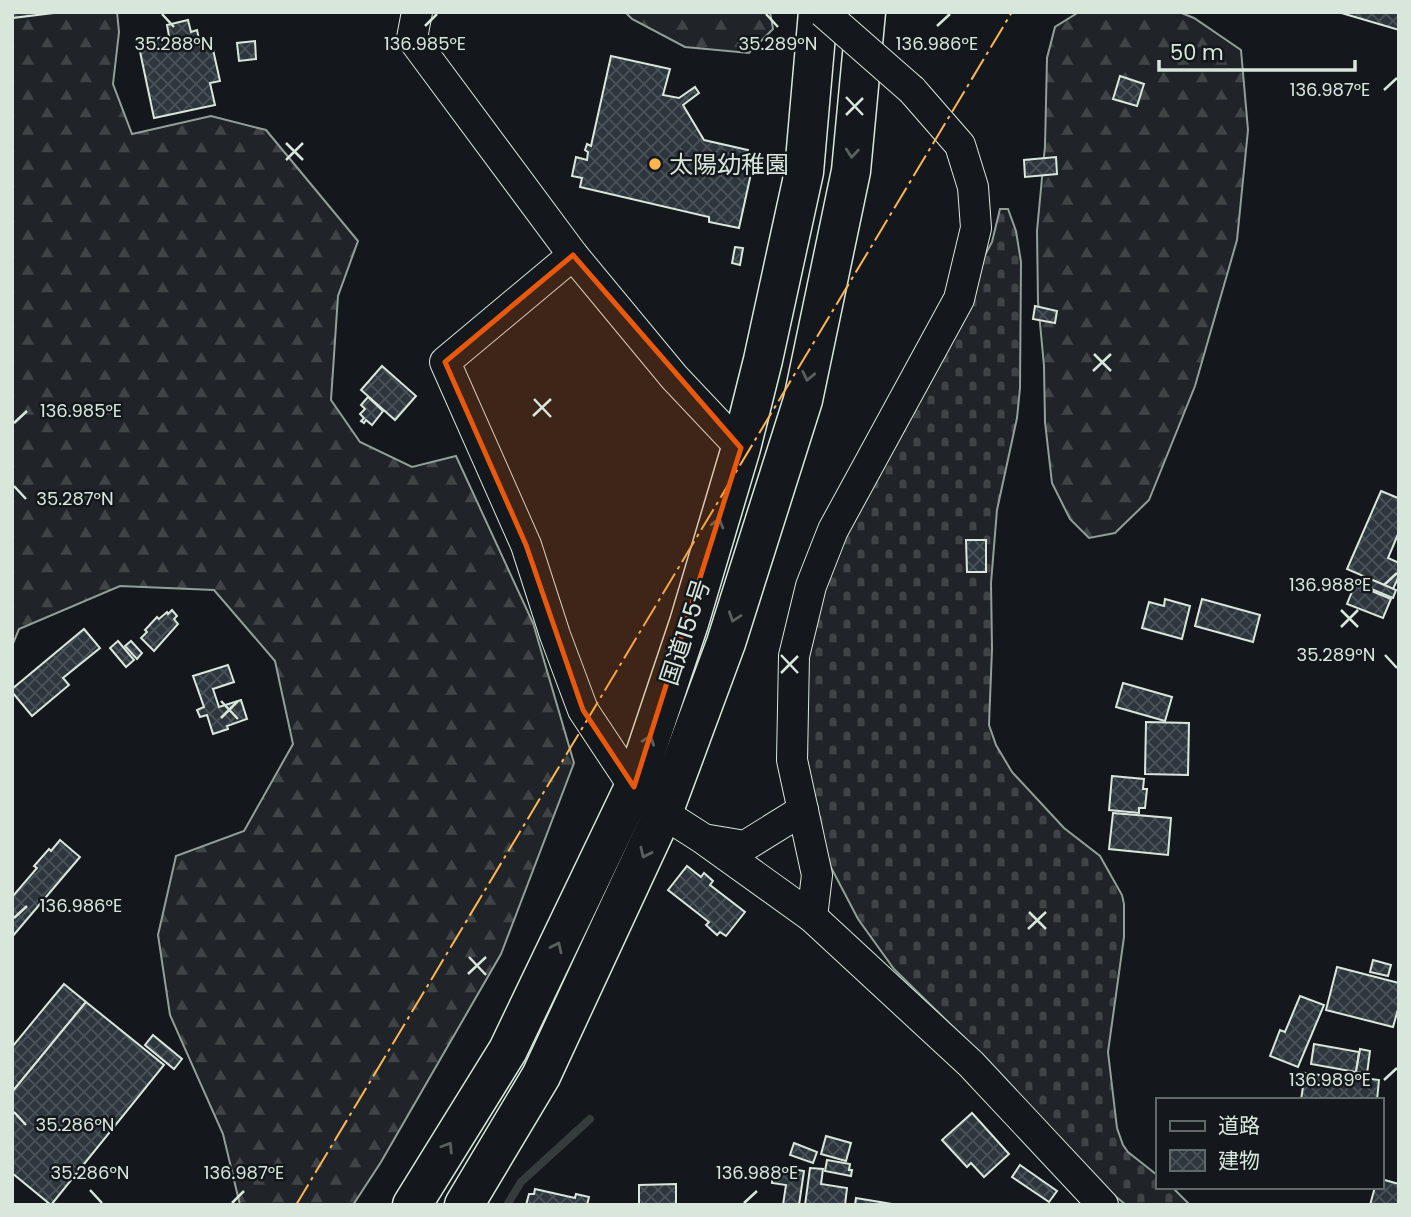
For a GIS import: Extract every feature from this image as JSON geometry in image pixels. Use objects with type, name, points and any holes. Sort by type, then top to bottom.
[{"type":"highway","name":"国道155号","points":[[412,1205],[508,1050],[634,787],[689,623],[741,448],[763,360],[804,172],[818,12]]},
{"type":"highway","name":"国道155号","points":[[464,1205],[541,1076],[663,813],[726,643],[803,400],[851,171],[866,12]]},
{"type":"street","points":[[417,12],[412,38],[573,255],[674,377],[741,448]]},
{"type":"street","points":[[812,917],[817,875],[792,760],[794,656],[811,586],[833,530],[959,299],[976,228],[973,187],[960,145],[912,90],[823,12]]},
{"type":"street","points":[[573,255],[445,362],[526,545],[583,710],[634,787],[663,813],[812,917],[971,1064],[1103,1205]]},
{"type":"street","points":[[702,838],[745,846],[803,810]]},
{"type":"highlighted area","points":[[573,255],[741,448],[634,787],[583,710],[526,545],[445,362]]},
{"type":"green space","points":[[12,12],[117,12],[119,32],[113,84],[132,134],[211,116],[266,130],[358,241],[338,296],[331,400],[360,442],[412,467],[456,456],[533,623],[574,763],[501,954],[381,1162],[353,1205],[240,1205],[223,1134],[170,1015],[158,935],[176,856],[244,831],[293,744],[275,661],[214,590],[120,586],[19,629],[12,646]]},
{"type":"green space","points":[[625,12],[770,12],[773,29],[749,53],[685,47],[632,19]]},
{"type":"green space","points":[[1079,12],[1179,12],[1194,18],[1241,50],[1248,130],[1237,240],[1195,386],[1149,500],[1115,533],[1089,538],[1070,519],[1052,483],[1045,422],[1044,366],[1038,302],[1037,231],[1045,146],[1047,58],[1055,27]]},
{"type":"green space","points":[[1000,209],[1008,209],[1016,231],[1021,262],[1020,388],[1017,418],[997,510],[991,583],[989,725],[996,745],[1012,772],[1064,828],[1100,856],[1122,895],[1124,937],[1108,1052],[1117,1128],[1128,1152],[1156,1174],[1156,1189],[1174,1189],[1190,1205],[1126,1205],[1102,1185],[992,1065],[894,969],[858,919],[823,852],[809,811],[796,696],[842,523],[992,242]]},
{"type":"building","points":[[12,12],[53,12],[53,13],[12,18]]},
{"type":"building","points":[[1338,12],[1399,12],[1399,30]]},
{"type":"building","points":[[188,20],[191,32],[197,30],[201,48],[212,45],[220,81],[210,83],[215,105],[154,118],[138,42],[169,36],[167,25]]},
{"type":"building","points":[[255,41],[256,59],[239,61],[237,43]]},
{"type":"building","points":[[611,56],[670,69],[663,95],[679,98],[695,87],[699,93],[683,105],[704,140],[748,150],[746,158],[754,160],[739,228],[709,222],[709,217],[580,187],[582,178],[572,176],[576,157],[587,160],[588,152],[585,150],[587,144],[591,146]]},
{"type":"building","points":[[1120,76],[1144,84],[1137,106],[1113,99]]},
{"type":"building","points":[[1056,157],[1057,174],[1025,177],[1024,160]]},
{"type":"building","points":[[735,247],[743,248],[740,265],[732,263]]},
{"type":"building","points":[[1035,306],[1057,311],[1055,323],[1033,319]]},
{"type":"building","points":[[382,366],[416,396],[395,420],[361,390]]},
{"type":"building","points":[[368,397],[383,411],[372,425],[366,420],[364,423],[361,421],[364,418],[360,414],[365,409],[361,405]]},
{"type":"building","points":[[1381,491],[1399,497],[1399,532],[1388,558],[1399,563],[1399,576],[1393,589],[1347,569]]},
{"type":"building","points":[[966,540],[986,540],[986,572],[967,572]]},
{"type":"building","points":[[1368,578],[1396,590],[1393,598],[1364,586]]},
{"type":"building","points":[[1355,584],[1391,599],[1383,618],[1347,604]]},
{"type":"building","points":[[1165,599],[1190,606],[1182,639],[1142,628],[1149,602],[1164,606]]},
{"type":"building","points":[[1202,599],[1260,615],[1253,642],[1195,626]]},
{"type":"building","points":[[172,610],[177,616],[174,619],[178,624],[154,651],[141,638],[157,617],[159,619]]},
{"type":"building","points":[[84,629],[100,648],[63,678],[69,685],[32,716],[12,689]]},
{"type":"building","points":[[118,641],[134,660],[126,667],[110,648]]},
{"type":"building","points":[[131,641],[142,653],[137,659],[125,646]]},
{"type":"building","points":[[228,665],[234,682],[213,689],[219,707],[241,700],[247,719],[213,734],[207,715],[200,717],[197,710],[204,707],[193,676]]},
{"type":"building","points":[[1123,683],[1172,697],[1165,721],[1116,707]]},
{"type":"building","points":[[1146,722],[1189,723],[1188,775],[1145,774]]},
{"type":"building","points":[[1112,776],[1144,779],[1143,789],[1147,789],[1145,808],[1139,808],[1139,813],[1109,810]]},
{"type":"building","points":[[1113,813],[1171,818],[1168,855],[1109,849]]},
{"type":"building","points":[[60,840],[80,857],[12,937],[12,897],[37,868],[34,866]]},
{"type":"building","points":[[687,866],[701,877],[704,873],[713,881],[710,885],[745,912],[726,936],[720,932],[717,935],[706,925],[709,922],[668,890]]},
{"type":"building","points":[[1373,960],[1391,965],[1388,976],[1370,972]]},
{"type":"building","points":[[1337,967],[1399,983],[1399,1006],[1393,1027],[1326,1010]]},
{"type":"building","points":[[64,984],[86,1002],[12,1092],[12,1047]]},
{"type":"building","points":[[1300,996],[1324,1005],[1298,1067],[1270,1056],[1280,1030],[1285,1032]]},
{"type":"building","points":[[86,1002],[164,1065],[51,1205],[12,1173],[12,1092]]},
{"type":"building","points":[[153,1035],[182,1059],[174,1069],[145,1045]]},
{"type":"building","points":[[1314,1044],[1359,1052],[1356,1072],[1311,1064]]},
{"type":"building","points":[[1360,1049],[1370,1051],[1367,1074],[1356,1072]]},
{"type":"building","points":[[1305,1073],[1379,1080],[1377,1098],[1301,1098]]},
{"type":"building","points":[[972,1113],[1009,1154],[984,1177],[971,1163],[967,1167],[942,1140]]},
{"type":"building","points":[[826,1136],[851,1143],[846,1161],[821,1154]]},
{"type":"building","points":[[794,1143],[817,1152],[813,1163],[790,1155]]},
{"type":"building","points":[[827,1160],[850,1164],[851,1176],[825,1171]]},
{"type":"building","points":[[1020,1165],[1057,1191],[1049,1202],[1012,1177]]},
{"type":"building","points":[[774,1166],[804,1171],[799,1205],[783,1205],[786,1185],[772,1183]]},
{"type":"building","points":[[810,1168],[823,1169],[821,1184],[847,1188],[845,1205],[805,1205]]},
{"type":"building","points":[[1383,1180],[1399,1184],[1399,1205],[1370,1205],[1374,1189],[1383,1189]]},
{"type":"building","points":[[676,1184],[676,1205],[639,1205],[639,1185]]},
{"type":"building","points":[[535,1189],[575,1198],[576,1194],[589,1197],[587,1205],[526,1205],[529,1194],[534,1194]]},
{"type":"building","points":[[856,1198],[898,1205],[855,1205]]},
{"type":"waterway","points":[[507,1205],[521,1182],[590,1119]]},
{"type":"power","points":[[296,1205],[1012,12]]},
{"type":"place","name":"太陽幼稚園","points":[[655,164]]}]
